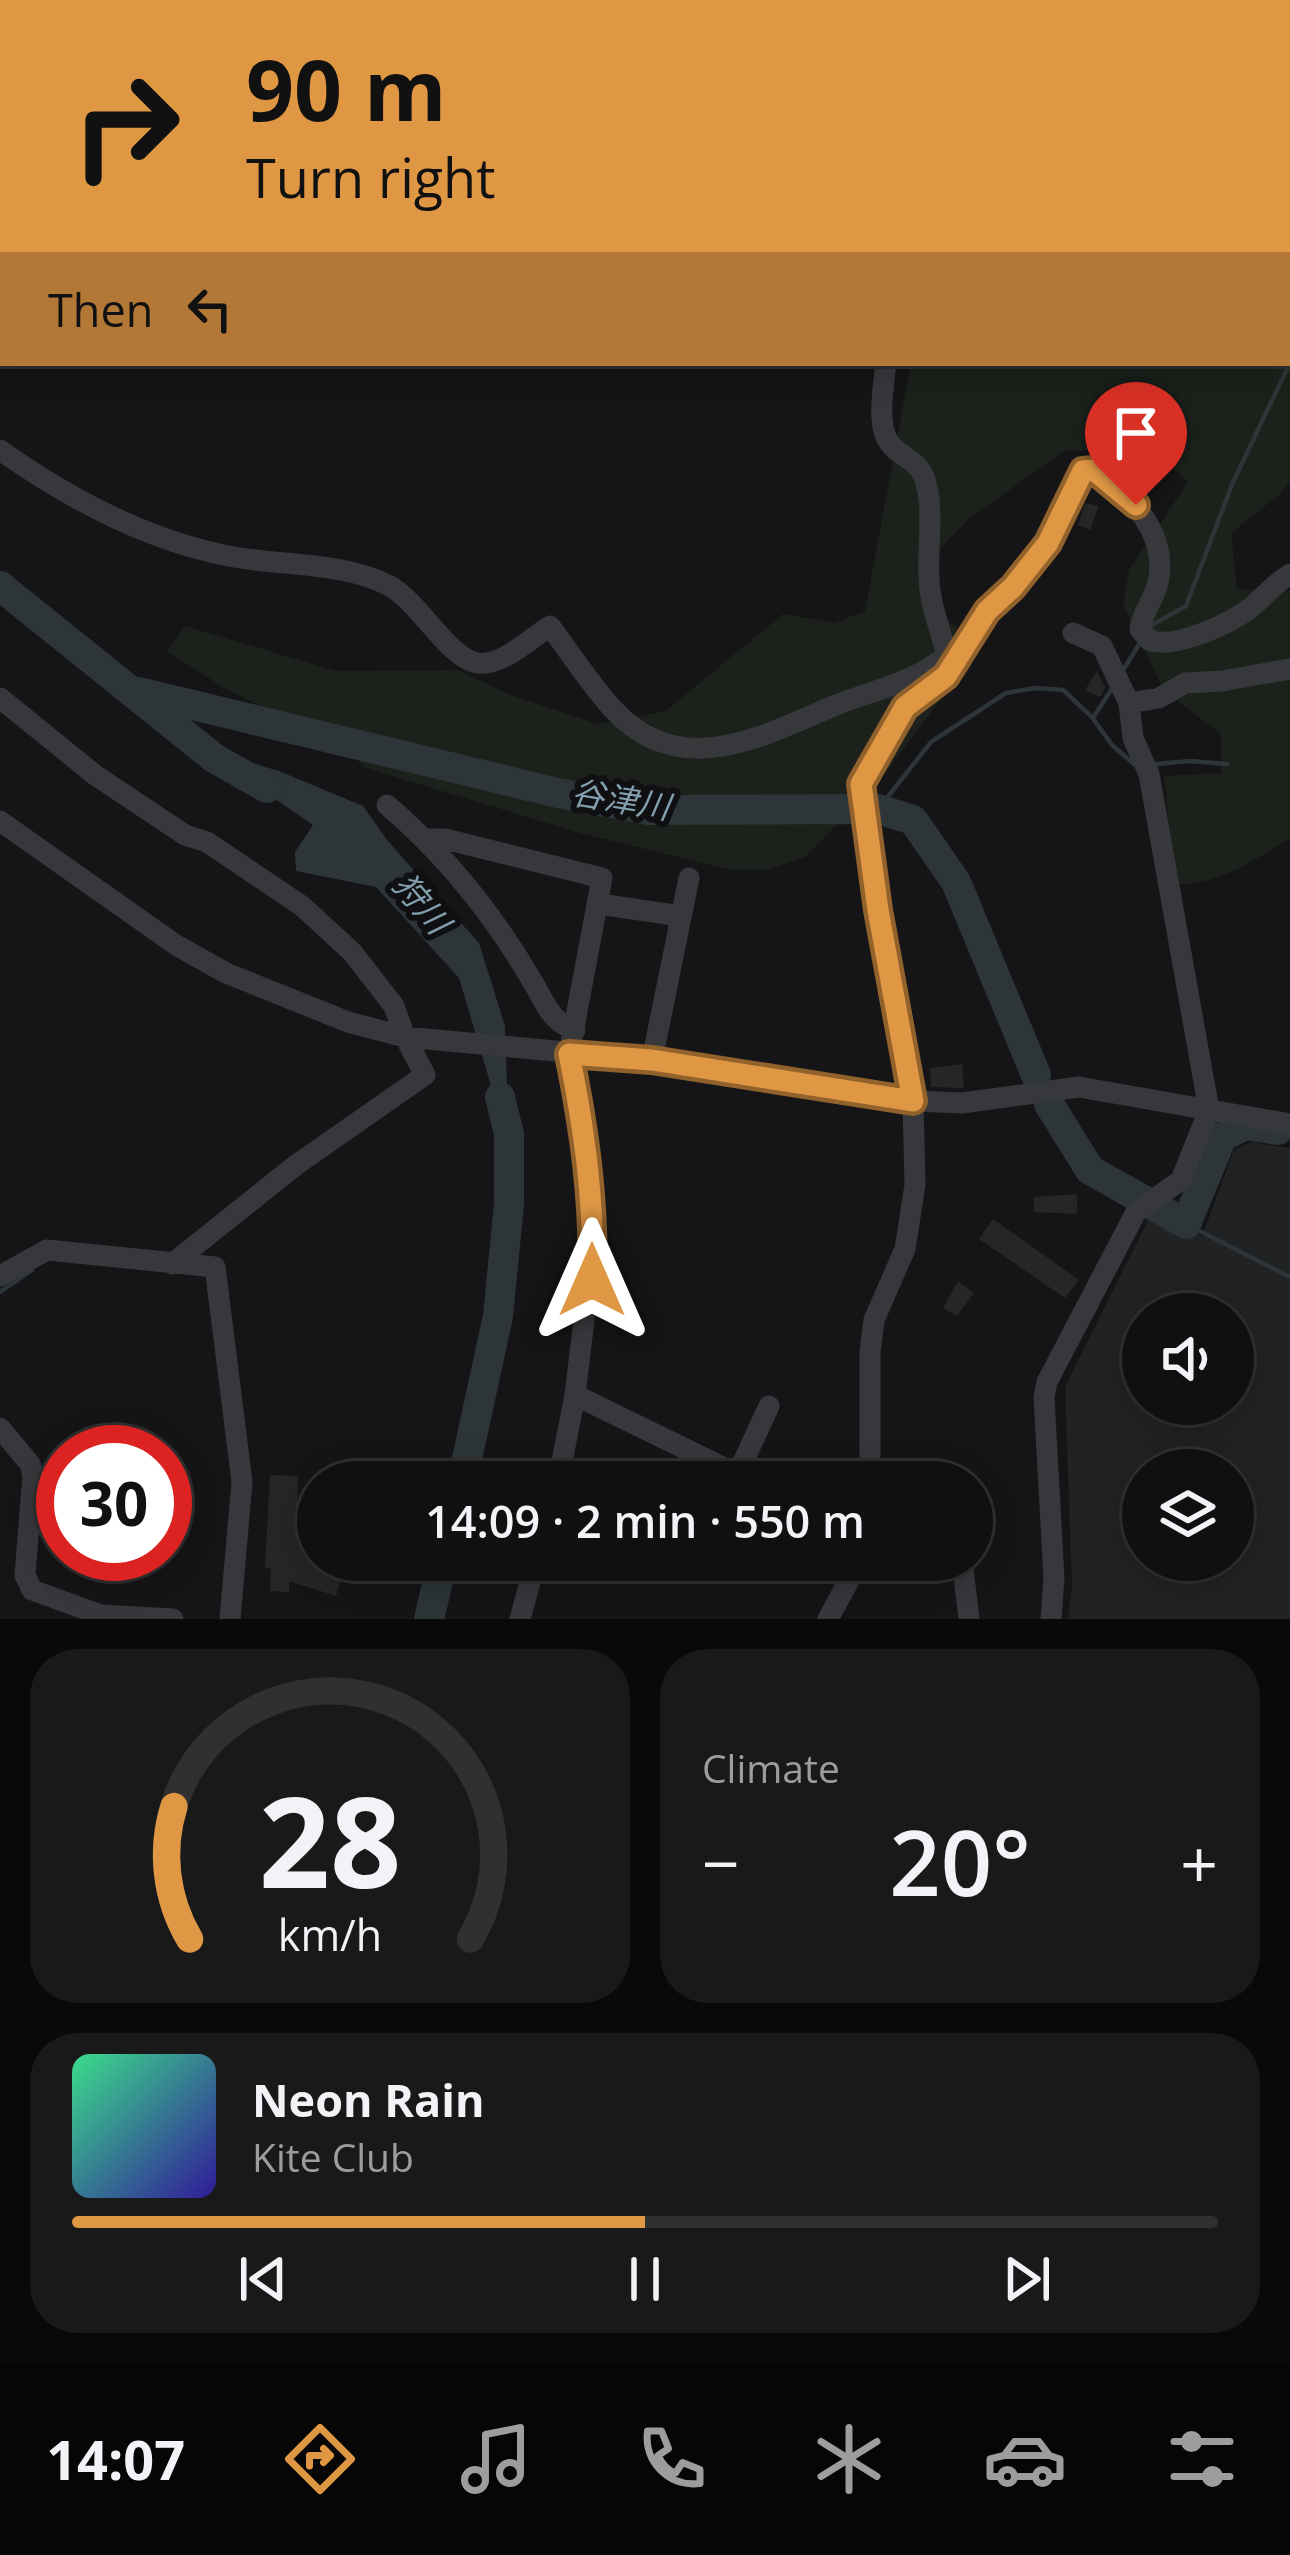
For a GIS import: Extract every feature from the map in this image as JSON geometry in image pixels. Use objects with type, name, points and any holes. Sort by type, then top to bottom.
[{"type":"street","points":[[870,1461],[869,1352],[874,1320],[905,1249],[912,1220],[913,1101],[878,910],[861,784],[905,707],[946,676],[949,661],[939,638],[928,579],[932,540],[923,475],[908,456],[891,446],[884,431],[886,366]]},
{"type":"street","points":[[0,450],[69,496],[180,543],[371,578],[404,595],[462,656],[475,662],[493,662],[550,626],[623,718],[656,739],[692,750],[724,748],[765,736],[879,687],[912,681],[949,661],[1048,543],[1083,471],[1094,470],[1117,487],[1151,527],[1161,565],[1153,602],[1140,628],[1149,640],[1174,644],[1228,620],[1290,574]]},
{"type":"street","points":[[1051,1619],[1054,1578],[1047,1382],[1136,1212],[1181,1180],[1209,1110],[1149,774],[1133,738],[1130,703],[1102,646],[1073,633]]},
{"type":"street","points":[[1130,703],[1159,698],[1185,682],[1290,669]]},
{"type":"street","points":[[0,698],[95,775],[302,906],[352,952],[394,1006],[413,1038],[425,1075],[296,1166],[172,1264]]},
{"type":"street","points":[[387,805],[427,839],[487,908],[555,1021],[575,1030]]},
{"type":"street","points":[[0,821],[176,945],[226,973],[348,1022],[413,1038],[652,1060],[913,1101],[962,1103],[1078,1087],[1290,1124]]},
{"type":"street","points":[[427,839],[445,838],[602,878],[569,1054],[584,1125],[593,1244],[562,1461]]},
{"type":"street","points":[[652,1060],[689,878]]},
{"type":"street","points":[[598,904],[681,916]]},
{"type":"street","points":[[0,1276],[47,1250],[215,1267],[242,1482],[230,1619]]},
{"type":"street","points":[[575,1395],[713,1461]]},
{"type":"street","points":[[751,1461],[769,1406]]},
{"type":"street","points":[[0,1427],[30,1464],[33,1475],[25,1575],[32,1590],[101,1615],[173,1619]]},
{"type":"street","points":[[520,1619],[530,1581]]},
{"type":"street","points":[[829,1619],[846,1581]]},
{"type":"street","points":[[964,1581],[969,1619]]},
{"type":"shaded area","points":[[910,366],[1290,366],[1290,481],[1231,533],[1237,589],[1290,591],[1290,838],[1236,870],[1206,880],[1175,884],[1164,776],[1221,773],[1221,734],[1164,691],[1123,605],[1129,570],[1188,482],[1155,453],[1065,450],[970,518],[919,571],[937,621],[956,625],[961,639],[952,684],[877,784],[805,857],[770,869],[731,870],[580,833],[366,768],[344,746],[224,688],[167,651],[185,626],[336,671],[458,670],[511,695],[598,724],[666,711],[783,614],[834,623],[865,611]]},
{"type":"shaded area","points":[[1251,1142],[1290,1148],[1290,1619],[1068,1619],[1072,1587],[1065,1387],[1149,1218],[1164,1218],[1202,1236],[1234,1150]]},
{"type":"water","points":[[203,749],[279,771],[363,806],[387,840],[479,943],[505,1026],[509,1146],[459,978],[376,887],[296,871],[295,852],[313,825]]},
{"type":"building","points":[[1085,503],[1099,506],[1090,530],[1078,525]]},
{"type":"building","points":[[1097,671],[1105,688],[1100,697],[1085,690]]},
{"type":"building","points":[[962,1064],[964,1088],[931,1087],[930,1068]]},
{"type":"building","points":[[1077,1194],[1077,1214],[1034,1212],[1034,1197]]},
{"type":"building","points":[[993,1219],[1079,1280],[1065,1298],[979,1239]]},
{"type":"building","points":[[958,1281],[974,1293],[957,1316],[943,1308]]},
{"type":"building","points":[[270,1475],[297,1476],[297,1581],[341,1581],[336,1596],[289,1581],[289,1592],[270,1591],[271,1569],[265,1568]]},
{"type":"waterway","points":[[1150,626],[1186,606],[1233,482],[1289,366]]},
{"type":"waterway","name":"狩川","points":[[0,586],[214,758],[267,788]]},
{"type":"waterway","points":[[1122,672],[1141,641]]},
{"type":"waterway","points":[[878,809],[931,742],[1006,693],[1063,690],[1093,718],[1113,687]]},
{"type":"waterway","name":"谷津川","points":[[139,692],[558,793],[649,810],[878,809],[913,820],[956,882],[1036,1075]]},
{"type":"waterway","points":[[1094,720],[1134,764]]},
{"type":"waterway","points":[[1156,764],[1227,764]]},
{"type":"waterway","name":"狩川","points":[[467,1461],[498,1316],[509,1204],[509,1134],[500,1097]]},
{"type":"waterway","name":"谷津川","points":[[1049,1104],[1090,1170],[1186,1224],[1222,1137],[1245,1125],[1278,1130]]},
{"type":"waterway","points":[[1186,1224],[1290,1277]]},
{"type":"waterway","points":[[0,1292],[32,1270]]},
{"type":"waterway","name":"狩川","points":[[429,1619],[438,1581]]},
{"type":"route","points":[[592,1280],[584,1125],[569,1054],[652,1060],[913,1101],[878,910],[861,784],[905,707],[946,676],[987,611],[1048,543],[1083,471],[1094,470],[1136,505]]}]
